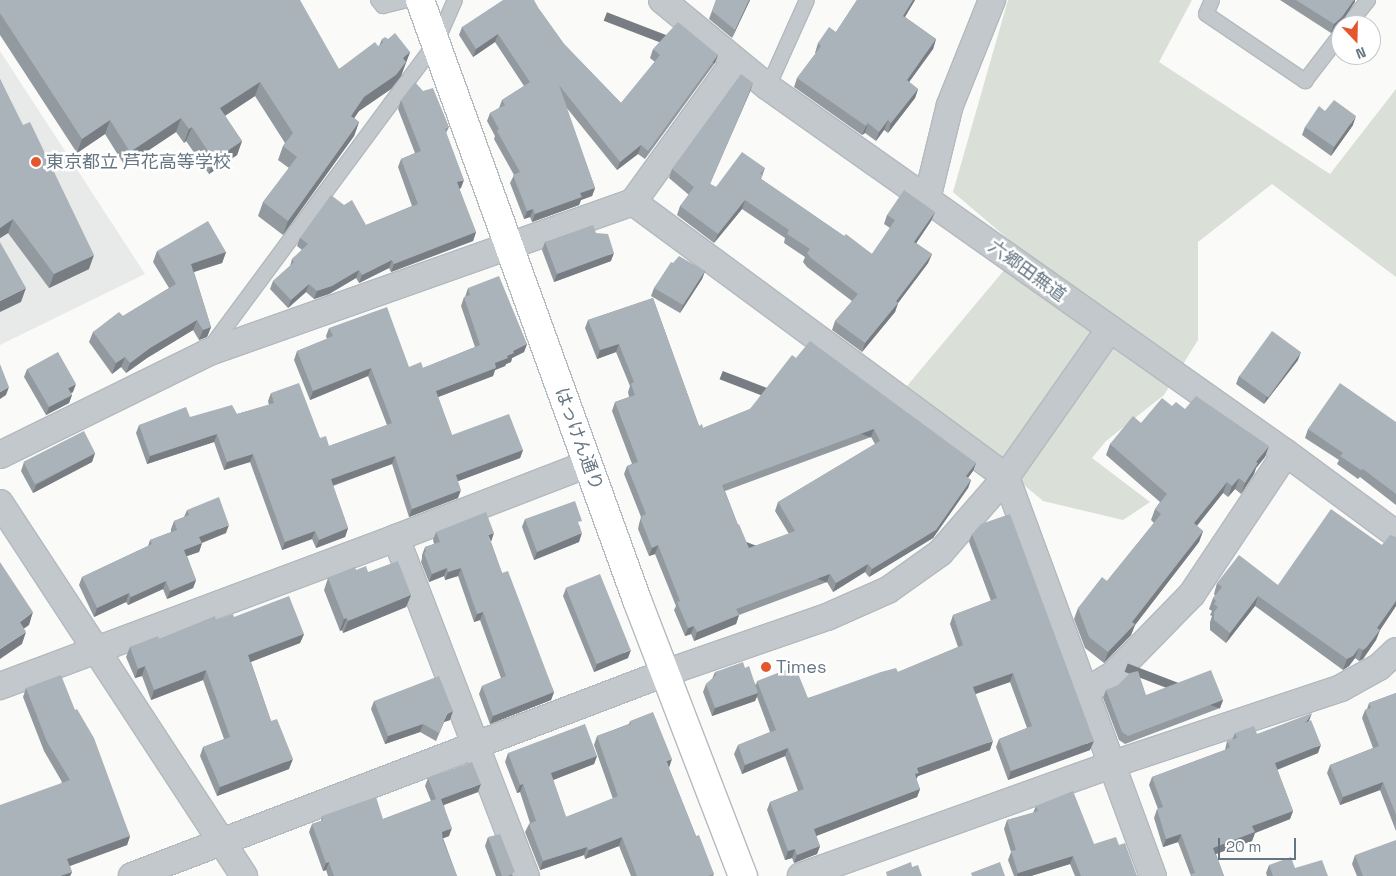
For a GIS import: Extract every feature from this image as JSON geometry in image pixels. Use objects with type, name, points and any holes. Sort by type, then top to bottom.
[{"type":"street","name":"はっけん通り","points":[[420,0],[665,673],[743,876]]},
{"type":"street","name":"六郷田無道","points":[[662,0],[768,87],[1109,330],[1286,453],[1396,534]]},
{"type":"street","points":[[926,199],[950,105],[992,0]]},
{"type":"street","points":[[0,455],[207,353],[509,248],[633,202],[735,61]]},
{"type":"street","points":[[633,202],[1006,478],[1153,876]]},
{"type":"street","points":[[132,876],[665,673],[826,617],[888,590],[940,553],[1006,478],[1109,330]]},
{"type":"street","points":[[1086,691],[1113,675],[1192,594],[1286,453]]},
{"type":"street","points":[[0,686],[588,464]]},
{"type":"street","points":[[0,503],[244,876]]},
{"type":"street","points":[[396,538],[526,876]]},
{"type":"street","points":[[801,876],[1113,764],[1340,688],[1379,667],[1396,651]]},
{"type":"lane","points":[[378,0],[383,6],[407,0]]},
{"type":"lane","points":[[207,353],[436,43],[455,0]]},
{"type":"lane","points":[[768,87],[807,0]]},
{"type":"lane","points":[[1212,0],[1206,14],[1305,80],[1331,47]]},
{"type":"lane","points":[[1356,15],[1368,0]]},
{"type":"shaded area","points":[[1008,0],[1192,0],[1159,62],[1330,174],[1396,89],[1396,277],[1272,184],[1198,242],[1198,340],[1164,395],[1106,441],[1092,458],[1150,502],[1123,520],[1043,501],[907,386],[1021,250],[953,192]]},
{"type":"shaded area","name":"東京都立 芦花高等学校","points":[[0,51],[145,274],[0,345]]},
{"type":"building","points":[[0,0],[300,0],[339,69],[375,42],[378,46],[383,43],[382,39],[385,37],[388,39],[395,33],[410,52],[403,58],[406,62],[396,75],[364,97],[351,116],[359,122],[288,221],[263,202],[297,157],[283,146],[293,133],[260,82],[220,108],[242,141],[214,160],[192,127],[189,129],[181,118],[130,152],[110,120],[82,139],[0,13]]},
{"type":"building","points":[[503,0],[534,0],[564,44],[621,103],[660,55],[653,49],[678,22],[718,55],[648,151],[641,145],[620,162],[559,85],[595,188],[580,193],[582,197],[535,214],[533,209],[527,211],[513,175],[520,172],[497,131],[499,129],[490,113],[505,105],[502,100],[530,82],[498,34],[476,49],[462,27]]},
{"type":"building","points":[[716,0],[749,0],[735,30],[712,11]]},
{"type":"building","points":[[857,0],[913,0],[903,16],[936,39],[907,80],[918,89],[891,123],[888,120],[879,132],[868,123],[866,126],[797,78],[821,46],[818,43],[829,27],[836,32]]},
{"type":"building","points":[[1296,0],[1354,0],[1343,15],[1331,15],[1331,22]]},
{"type":"building","points":[[741,74],[753,83],[710,184],[716,187],[742,152],[765,168],[760,174],[763,175],[760,178],[844,236],[846,234],[872,254],[895,220],[887,215],[904,190],[935,212],[914,242],[932,254],[896,301],[898,303],[865,343],[835,321],[858,294],[811,258],[807,253],[810,249],[787,234],[789,230],[745,200],[718,234],[680,206],[694,187],[672,169]]},
{"type":"building","points":[[0,79],[23,125],[30,122],[94,255],[54,274],[13,219],[0,228]]},
{"type":"building","points":[[415,82],[423,91],[433,88],[449,127],[445,129],[464,180],[457,182],[476,232],[394,264],[392,260],[362,275],[359,270],[332,286],[317,291],[309,284],[291,300],[273,281],[294,262],[292,259],[308,244],[300,238],[331,195],[344,205],[352,200],[366,225],[418,204],[401,159],[421,151],[401,100]]},
{"type":"building","points":[[1334,100],[1356,116],[1334,147],[1305,127],[1319,106],[1325,111]]},
{"type":"building","points":[[208,221],[226,252],[191,264],[211,327],[203,330],[197,320],[150,348],[130,363],[125,357],[116,363],[93,332],[119,312],[123,316],[176,284],[157,251]]},
{"type":"building","points":[[593,225],[596,233],[608,234],[614,253],[557,274],[545,242]]},
{"type":"building","points":[[0,242],[26,288],[0,301]]},
{"type":"building","points":[[679,256],[705,271],[683,305],[654,288],[671,262],[673,263]]},
{"type":"building","points":[[499,276],[527,344],[513,351],[514,353],[507,356],[508,358],[495,363],[496,368],[436,391],[452,435],[509,414],[523,450],[456,475],[461,490],[412,509],[395,456],[331,479],[348,528],[319,540],[315,531],[285,542],[253,454],[227,462],[217,434],[150,456],[139,425],[186,407],[190,417],[232,405],[237,414],[274,403],[271,393],[299,383],[320,438],[326,436],[329,446],[392,423],[371,368],[313,391],[297,351],[333,336],[329,328],[387,307],[409,367],[421,362],[423,368],[480,345],[464,297],[470,295],[468,288]]},
{"type":"building","points":[[653,298],[699,426],[702,424],[703,428],[750,409],[792,355],[796,358],[810,341],[976,463],[966,476],[971,480],[936,530],[872,569],[868,564],[836,583],[830,574],[736,609],[739,615],[697,632],[694,626],[688,628],[677,602],[680,601],[658,545],[652,548],[641,520],[642,516],[646,514],[627,466],[638,462],[615,402],[635,395],[631,384],[634,382],[619,344],[600,350],[588,320]],"holes":[[[874,429],[880,441],[778,502],[795,531],[749,548],[722,485]]]},
{"type":"building","points":[[1272,331],[1301,352],[1268,397],[1239,376]]},
{"type":"building","points":[[58,352],[76,384],[68,388],[72,395],[49,407],[27,369]]},
{"type":"building","points":[[0,364],[9,387],[0,392]]},
{"type":"building","points":[[1340,383],[1396,422],[1396,494],[1363,469],[1361,470],[1340,456],[1343,453],[1308,429]]},
{"type":"building","points":[[1196,396],[1269,446],[1256,462],[1258,463],[1245,483],[1239,478],[1232,486],[1227,482],[1194,523],[1203,531],[1132,622],[1135,624],[1108,652],[1089,637],[1078,608],[1102,577],[1107,581],[1161,514],[1155,509],[1167,494],[1110,444],[1133,416],[1141,423],[1162,398],[1172,406],[1176,402],[1185,409]]},
{"type":"building","points":[[84,431],[95,453],[35,484],[23,462]]},
{"type":"building","points":[[219,497],[229,525],[199,537],[202,543],[184,550],[196,580],[170,591],[166,581],[131,597],[129,593],[97,608],[82,577],[152,544],[150,540],[177,530],[174,521],[189,515],[187,510]]},
{"type":"building","points":[[575,501],[582,521],[578,522],[582,533],[537,552],[525,519]]},
{"type":"building","points":[[1331,509],[1382,545],[1390,535],[1396,537],[1396,601],[1377,628],[1380,630],[1366,648],[1363,650],[1359,648],[1353,656],[1347,659],[1258,596],[1230,633],[1214,620],[1214,612],[1218,607],[1214,604],[1216,601],[1213,598],[1222,587],[1217,583],[1239,555],[1278,585]]},
{"type":"building","points":[[486,512],[494,533],[488,535],[502,573],[508,571],[554,692],[493,716],[482,686],[506,676],[483,612],[477,614],[461,568],[448,572],[447,568],[432,574],[424,553],[426,552],[425,547],[440,542],[436,532]]},
{"type":"building","points":[[1010,514],[1094,741],[1011,771],[999,739],[1032,726],[1013,673],[973,687],[993,741],[917,768],[919,773],[915,774],[920,789],[814,829],[820,846],[797,855],[795,849],[788,851],[770,802],[804,789],[788,748],[745,765],[738,745],[776,730],[757,681],[793,667],[795,672],[797,671],[808,698],[881,672],[896,668],[898,672],[963,645],[953,615],[997,598],[972,534],[981,524]]},
{"type":"building","points":[[398,561],[411,595],[348,621],[347,618],[344,619],[328,578],[355,567],[356,570],[366,566],[368,572]]},
{"type":"building","points":[[0,562],[33,612],[20,622],[26,632],[0,649]]},
{"type":"building","points":[[600,574],[631,650],[596,664],[566,588]]},
{"type":"building","points":[[289,596],[304,634],[248,655],[271,721],[277,719],[293,759],[220,787],[203,747],[230,737],[206,670],[154,690],[145,666],[138,669],[130,647],[158,636],[159,639],[215,616],[216,620],[233,614],[234,617]]},
{"type":"building","points":[[743,662],[745,668],[749,666],[758,693],[715,708],[706,684],[716,675],[715,672]]},
{"type":"building","points":[[1211,670],[1223,700],[1128,736],[1122,732],[1106,690],[1118,685],[1130,673],[1138,671],[1146,695]]},
{"type":"building","points":[[61,675],[75,710],[77,709],[94,738],[130,836],[67,859],[72,872],[60,876],[0,876],[0,805],[70,780],[47,742],[26,688]]},
{"type":"building","points":[[439,676],[453,711],[447,714],[439,733],[423,724],[388,736],[374,701]]},
{"type":"building","points":[[1396,693],[1396,815],[1383,782],[1343,797],[1330,765],[1379,746],[1365,710],[1371,708],[1369,703]]},
{"type":"building","points":[[653,712],[672,759],[666,761],[696,836],[699,835],[714,874],[708,876],[637,876],[622,837],[589,850],[587,847],[543,861],[529,824],[536,821],[523,784],[520,785],[508,753],[585,724],[597,756],[551,773],[566,817],[618,796],[597,736],[631,724],[630,721]]},
{"type":"building","points":[[1312,713],[1305,723],[1311,720],[1321,745],[1275,763],[1293,811],[1252,826],[1255,832],[1213,848],[1224,876],[1192,876],[1191,874],[1195,873],[1181,834],[1166,839],[1157,809],[1163,807],[1152,777],[1227,749],[1230,747],[1227,741],[1237,738],[1235,733],[1254,726],[1257,734]]},
{"type":"building","points":[[472,762],[481,784],[441,799],[452,828],[442,832],[443,841],[457,876],[334,876],[329,862],[326,863],[312,824],[323,820],[322,816],[376,797],[383,819],[436,799],[428,778]]},
{"type":"building","points":[[1073,791],[1094,844],[1116,837],[1119,845],[1125,843],[1137,876],[1081,876],[1073,856],[1018,873],[1011,851],[1016,850],[1007,820],[1038,811],[1036,806]]},
{"type":"building","points":[[500,834],[515,872],[508,876],[502,876],[488,837]]},
{"type":"building","points":[[1396,840],[1396,876],[1363,876],[1355,855]]},
{"type":"building","points":[[1291,857],[1295,868],[1322,860],[1328,876],[1273,876],[1269,865]]},
{"type":"building","points":[[911,862],[912,867],[918,865],[922,876],[887,876],[886,872]]},
{"type":"building","points":[[1000,862],[1005,876],[972,876],[971,873]]},
{"type":"place","name":"東京都立 芦花高等学校","points":[[36,162]]},
{"type":"place","name":"Times","points":[[766,667]]}]
